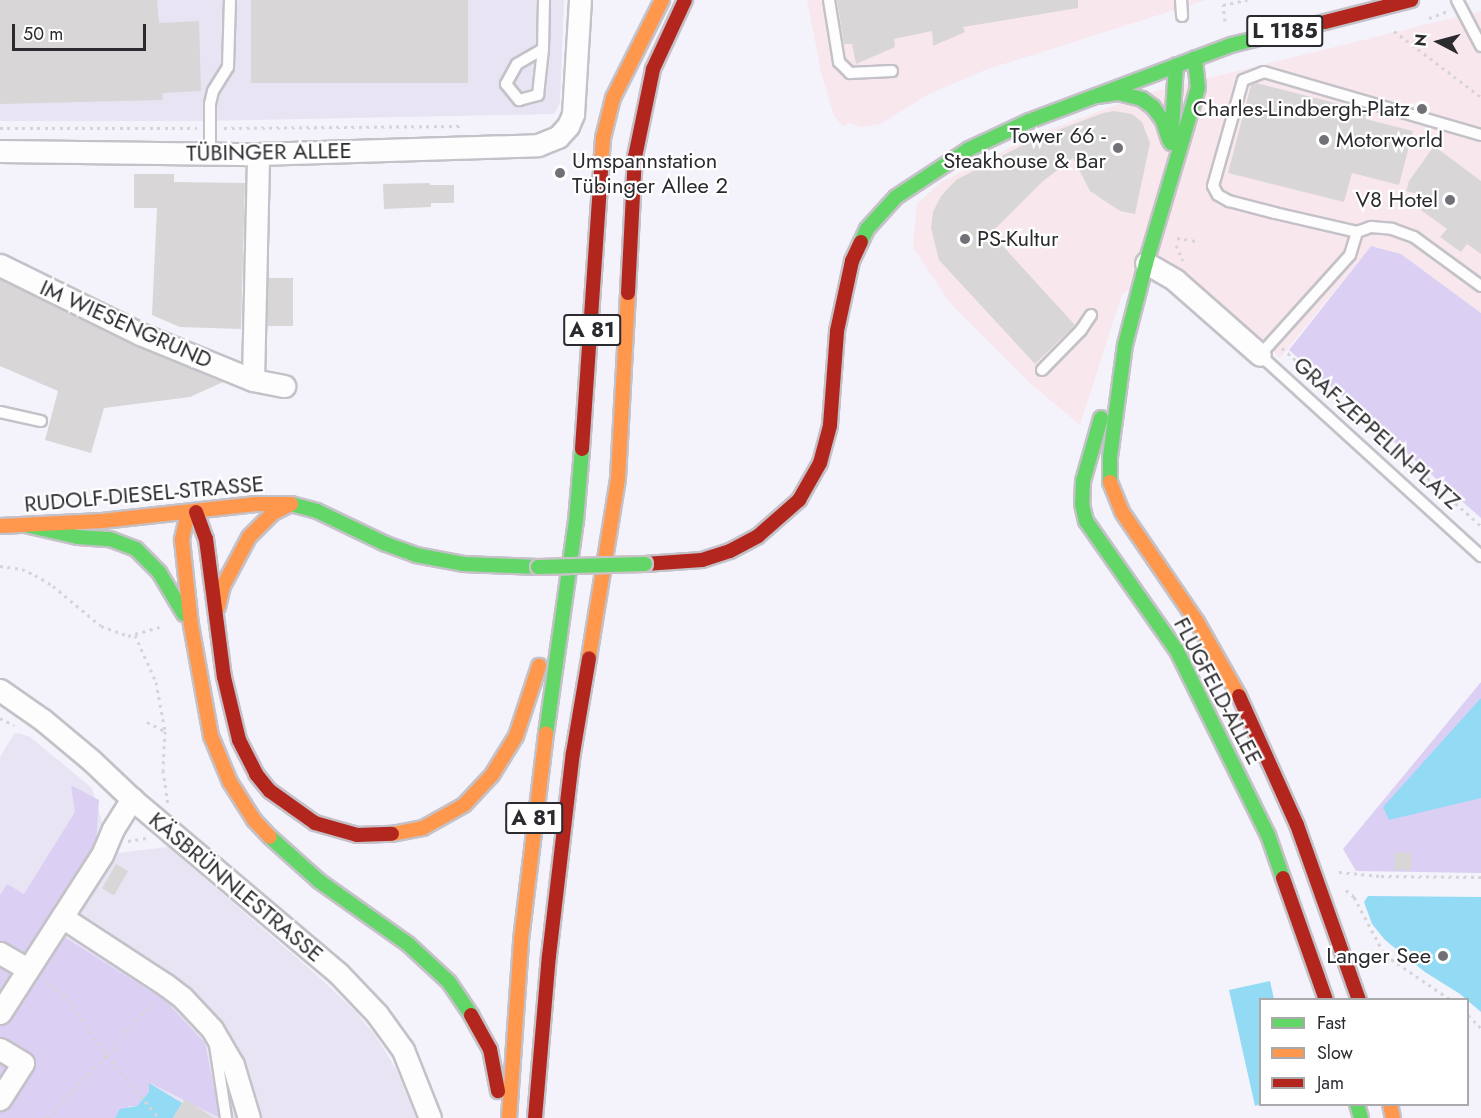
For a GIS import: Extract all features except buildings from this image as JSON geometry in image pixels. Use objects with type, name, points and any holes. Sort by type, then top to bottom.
[{"type":"main road","name":"A 81","points":[[509,1118],[517,987],[533,827],[576,521],[595,289],[603,138],[621,80],[662,0]]},
{"type":"main road","name":"A 81","points":[[535,1118],[549,956],[573,753],[618,478],[635,157],[653,69],[666,36],[685,0]]},
{"type":"main road","points":[[1376,9],[1397,0]]},
{"type":"main road","name":"L 1185","points":[[1089,98],[1231,45],[1411,0]]},
{"type":"main road","name":"FLUGFELD-ALLEE","points":[[1195,58],[1198,88],[1146,263],[1125,345],[1085,471],[1082,504],[1086,521],[1177,651],[1200,693],[1268,835],[1326,998]]},
{"type":"main road","name":"FLUGFELD-ALLEE","points":[[1170,182],[1172,97],[1176,65]]},
{"type":"main road","points":[[1089,98],[1118,93],[1142,99],[1153,107],[1163,121],[1171,145]]},
{"type":"main road","name":"RUDOLF-DIESEL-STRASSE","points":[[0,526],[192,512],[256,504],[291,504],[317,510],[386,544],[416,555],[463,564],[538,567],[645,564],[702,560],[730,551],[758,536],[799,500],[820,464],[830,425],[837,331],[847,279],[859,243],[876,219],[896,197],[954,157],[985,141],[1089,98]]},
{"type":"main road","name":"FLUGFELD-ALLEE","points":[[1125,345],[1110,457],[1110,483],[1114,498],[1197,622],[1238,695],[1297,825],[1359,998]]},
{"type":"main road","points":[[217,614],[224,586],[245,543],[273,513],[291,504]]},
{"type":"main road","points":[[192,512],[206,539],[224,677],[239,740],[256,774],[270,791],[298,814],[338,832],[378,836],[402,834],[423,828],[464,805],[492,775],[516,736],[534,688],[563,544],[576,521]]},
{"type":"main road","points":[[192,512],[183,540],[191,625],[211,736],[220,762],[241,803],[267,836],[294,861],[408,944],[449,982],[472,1014],[489,1049],[501,1118]]},
{"type":"main road","points":[[25,525],[78,537],[110,539],[136,549],[159,572],[191,625]]},
{"type":"street","name":"TÜBINGER ALLEE","points":[[0,151],[258,154],[538,145],[558,137],[568,126],[573,114],[580,0]]},
{"type":"street","points":[[254,380],[258,154]]},
{"type":"street","points":[[1146,263],[1175,280],[1267,348]]},
{"type":"street","name":"IM WIESENGRUND","points":[[0,265],[140,334],[254,380],[284,386]]},
{"type":"street","name":"KÄSBRÜNNLESTRASSE","points":[[0,690],[43,720],[92,761],[132,799],[166,815],[338,973],[378,1014],[403,1050],[420,1086],[430,1118]]},
{"type":"street","points":[[0,1013],[102,855],[113,829],[132,799]]},
{"type":"street","points":[[62,917],[166,985],[182,997],[212,1029],[233,1065],[249,1118]]},
{"type":"street","points":[[0,953],[28,969]]},
{"type":"street","points":[[0,1049],[23,1063],[0,1099]]},
{"type":"lane","points":[[210,154],[209,128],[213,91],[228,67],[230,0]]},
{"type":"lane","points":[[543,49],[517,64],[506,84],[519,100],[538,95],[543,49],[544,0]]},
{"type":"lane","points":[[828,0],[839,62],[850,73],[892,71]]},
{"type":"lane","points":[[1181,0],[1182,16]]},
{"type":"lane","points":[[1457,0],[1481,46]]},
{"type":"lane","points":[[1481,135],[1264,72],[1243,80],[1213,186],[1218,195],[1229,201],[1357,232],[1371,227],[1392,229],[1414,237],[1481,286]]},
{"type":"lane","points":[[1357,232],[1350,255],[1267,348],[1481,556]]},
{"type":"lane","points":[[1042,370],[1081,330],[1091,315]]},
{"type":"lane","points":[[0,412],[41,421]]},
{"type":"lane","points":[[212,1029],[226,1118]]},
{"type":"path","points":[[1222,6],[1247,0]]},
{"type":"path","points":[[1390,28],[1481,97]]},
{"type":"path","points":[[0,128],[471,126]]},
{"type":"path","points":[[1175,238],[1197,241]]},
{"type":"path","name":"GRAF-ZEPPELIN-PLATZ","points":[[1267,348],[1481,526]]},
{"type":"path","points":[[0,566],[22,569],[35,575],[53,586],[101,626],[128,636],[172,624]]},
{"type":"path","points":[[113,829],[130,842],[145,837],[152,838],[166,815],[163,770],[165,731],[156,682],[135,635]]},
{"type":"path","points":[[0,718],[17,726]]},
{"type":"path","points":[[147,722],[165,731]]},
{"type":"path","points":[[1334,872],[1382,876],[1481,877]]},
{"type":"path","points":[[1340,884],[1354,897],[1385,955],[1450,998]]},
{"type":"path","points":[[28,969],[64,994],[107,1056],[159,1118]]},
{"type":"path","points":[[47,1118],[107,1056],[166,985]]},
{"type":"path","points":[[1469,1017],[1481,1028]]},
{"type":"shaded area","points":[[0,0],[564,0],[560,103],[554,114],[200,121],[0,121]]},
{"type":"shaded area","points":[[807,0],[1206,0],[985,70],[929,94],[880,124],[861,127],[850,123],[843,126],[834,116],[821,72]]},
{"type":"shaded area","points":[[1481,11],[1481,313],[1401,254],[1371,246],[1280,358],[1178,266],[1122,294],[1080,425],[1032,385],[951,304],[913,247],[917,204],[941,182],[1037,134],[1152,92]]},
{"type":"shaded area","points":[[1371,246],[1401,254],[1481,313],[1481,518],[1289,350]]},
{"type":"shaded area","points":[[1481,682],[1481,873],[1356,871],[1343,849]]},
{"type":"shaded area","points":[[19,733],[30,737],[92,788],[103,825],[102,855],[168,847],[318,976],[355,1011],[375,1035],[396,1069],[416,1118],[0,1118],[0,757],[14,734]]},
{"type":"shaded area","points":[[71,785],[99,800],[96,843],[44,924],[166,1001],[205,1043],[220,1118],[150,1083],[149,1092],[137,1106],[129,1106],[115,1118],[0,1118],[0,895],[7,884],[24,894],[75,812]]},
{"type":"water","points":[[1481,698],[1481,798],[1389,820],[1383,807]]},
{"type":"water","name":"Langer See","points":[[1368,896],[1481,897],[1481,1012],[1469,1002],[1469,998],[1465,998],[1425,972],[1385,940],[1372,924],[1364,902]]},
{"type":"water","points":[[1270,981],[1274,998],[1259,998],[1259,1105],[1255,1106],[1229,990]]},
{"type":"water","points":[[149,1083],[182,1103],[173,1118],[115,1118],[120,1109],[137,1106],[149,1092]]},
{"type":"traffic: fast","points":[[861,242],[867,229],[896,197],[969,149],[1029,121],[1231,45],[1325,22]]},
{"type":"traffic: fast","points":[[1110,482],[1110,457],[1125,345],[1146,263],[1198,88],[1195,58]]},
{"type":"traffic: fast","points":[[1171,143],[1176,65]]},
{"type":"traffic: fast","points":[[1097,96],[1118,93],[1142,99],[1153,107],[1163,121],[1169,140]]},
{"type":"traffic: fast","points":[[1101,418],[1083,481],[1082,504],[1086,521],[1177,651],[1268,835],[1283,878]]},
{"type":"traffic: fast","points":[[546,734],[576,521],[582,449]]},
{"type":"traffic: fast","points":[[291,504],[317,511],[386,544],[416,555],[463,564],[538,567]]},
{"type":"traffic: fast","points":[[25,525],[78,537],[110,539],[136,549],[159,572],[184,614]]},
{"type":"traffic: fast","points":[[538,567],[645,564]]},
{"type":"traffic: fast","points":[[270,837],[319,881],[408,944],[449,982],[471,1015]]},
{"type":"traffic: fast","points":[[1358,1106],[1361,1118]]},
{"type":"traffic: slow","points":[[601,167],[603,138],[613,98],[662,0]]},
{"type":"traffic: slow","points":[[589,658],[618,478],[628,293]]},
{"type":"traffic: slow","points":[[1110,482],[1122,512],[1197,622],[1239,696]]},
{"type":"traffic: slow","points":[[0,526],[102,521],[256,504],[291,504]]},
{"type":"traffic: slow","points":[[218,607],[223,586],[249,537],[273,513],[291,504]]},
{"type":"traffic: slow","points":[[188,513],[182,540],[191,625],[211,736],[230,782],[254,820],[270,837]]},
{"type":"traffic: slow","points":[[392,834],[423,828],[464,805],[492,775],[516,736],[539,666]]},
{"type":"traffic: slow","points":[[509,1118],[521,940],[546,734]]},
{"type":"traffic: slow","points":[[1390,1106],[1393,1118]]},
{"type":"traffic: jam","points":[[628,293],[635,157],[653,69],[685,0]]},
{"type":"traffic: jam","points":[[1325,22],[1411,0]]},
{"type":"traffic: jam","points":[[582,449],[601,167]]},
{"type":"traffic: jam","points":[[645,564],[702,560],[730,551],[758,536],[799,500],[820,463],[830,425],[837,331],[852,261],[861,242]]},
{"type":"traffic: jam","points":[[196,512],[206,539],[224,677],[239,740],[256,774],[270,791],[315,823],[357,835],[392,834]]},
{"type":"traffic: jam","points":[[535,1118],[549,956],[573,753],[589,658]]},
{"type":"traffic: jam","points":[[1239,696],[1297,825],[1358,998]]},
{"type":"traffic: jam","points":[[1283,878],[1325,998]]},
{"type":"traffic: jam","points":[[471,1015],[490,1049],[498,1091]]},
{"type":"place","name":"Charles-Lindbergh-Platz","points":[[1422,109]]},
{"type":"place","name":"Motorworld","points":[[1324,140]]},
{"type":"place","name":"Tower 66 - Steakhouse & Bar","points":[[1118,148]]},
{"type":"place","name":"Umspannstation Tübinger Allee 2","points":[[560,173]]},
{"type":"place","name":"V8 Hotel","points":[[1450,200]]},
{"type":"place","name":"PS-Kultur","points":[[965,239]]},
{"type":"place","name":"Langer See","points":[[1443,956]]}]
